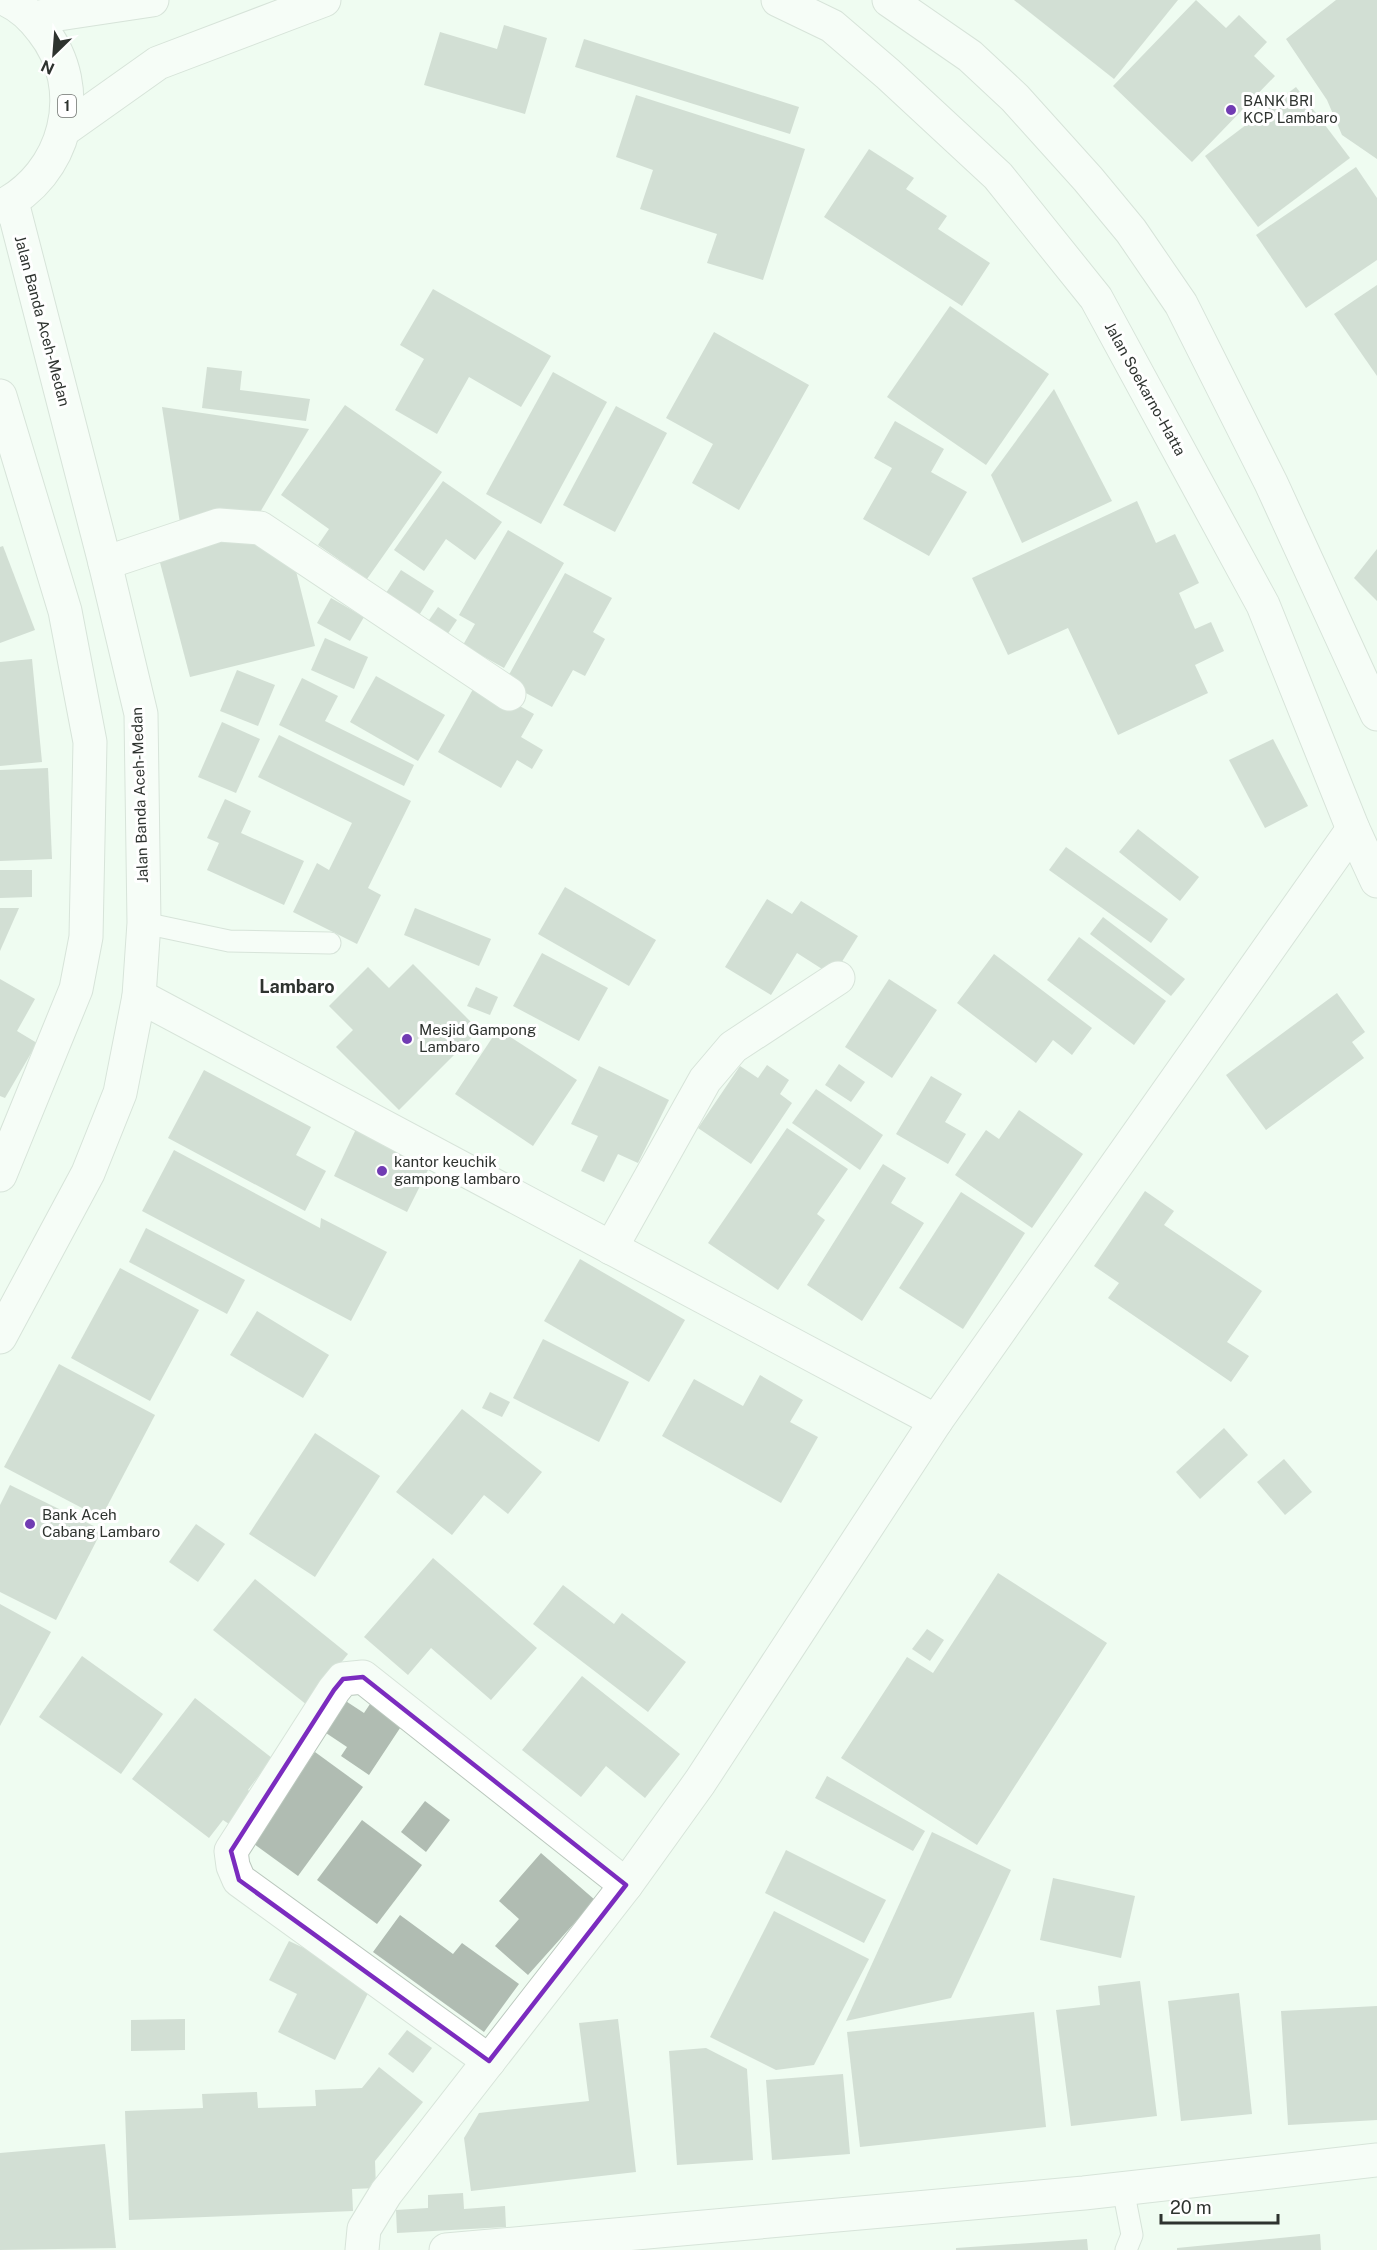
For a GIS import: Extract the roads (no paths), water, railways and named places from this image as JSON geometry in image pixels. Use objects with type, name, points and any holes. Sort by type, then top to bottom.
[{"type":"main road","points":[[20,9],[152,0]]},
{"type":"main road","points":[[65,129],[158,63],[324,0]]},
{"type":"main road","name":"Jalan Soekarno-Hatta","points":[[778,0],[832,26],[888,74],[998,176],[1096,298],[1263,605],[1353,829],[1377,880]]},
{"type":"main road","points":[[889,0],[970,56],[1015,98],[1131,231],[1186,315],[1271,483],[1377,714]]},
{"type":"main road","name":"1","points":[[6,204],[36,182],[54,158],[65,129],[68,99],[63,69],[51,42],[20,9]]},
{"type":"main road","name":"Jalan Banda Aceh-Medan","points":[[0,1337],[92,1163],[120,1093],[139,996],[144,923],[141,714],[105,563],[6,204]]},
{"type":"main road","points":[[0,396],[65,611],[90,742],[86,937],[76,989],[0,1175]]},
{"type":"main road","points":[[105,563],[219,525],[260,528],[510,694]]},
{"type":"main road","points":[[362,2250],[364,2229],[386,2193],[626,1885],[700,1782],[936,1420],[1353,829]]},
{"type":"main road","points":[[611,1248],[705,1080],[734,1047],[838,978]]},
{"type":"main road","points":[[139,996],[936,1420]]},
{"type":"main road","points":[[489,2061],[239,1880],[233,1866],[231,1851],[334,1689],[343,1679],[363,1677],[626,1885]]},
{"type":"main road","points":[[446,2250],[1123,2189],[1377,2160]]},
{"type":"lane","points":[[144,923],[229,941],[330,943]]},
{"type":"lane","points":[[1123,2189],[1132,2235],[1126,2250]]},
{"type":"place","name":"BANK BRI KCP Lambaro","points":[[1231,110]]},
{"type":"place","name":"Mesjid Gampong Lambaro","points":[[407,1039]]},
{"type":"place","name":"kantor keuchik gampong lambaro","points":[[382,1171]]},
{"type":"place","name":"Bank Aceh Cabang Lambaro","points":[[30,1524]]},
{"type":"district","name":"Lambaro","points":[[297,987]]}]
